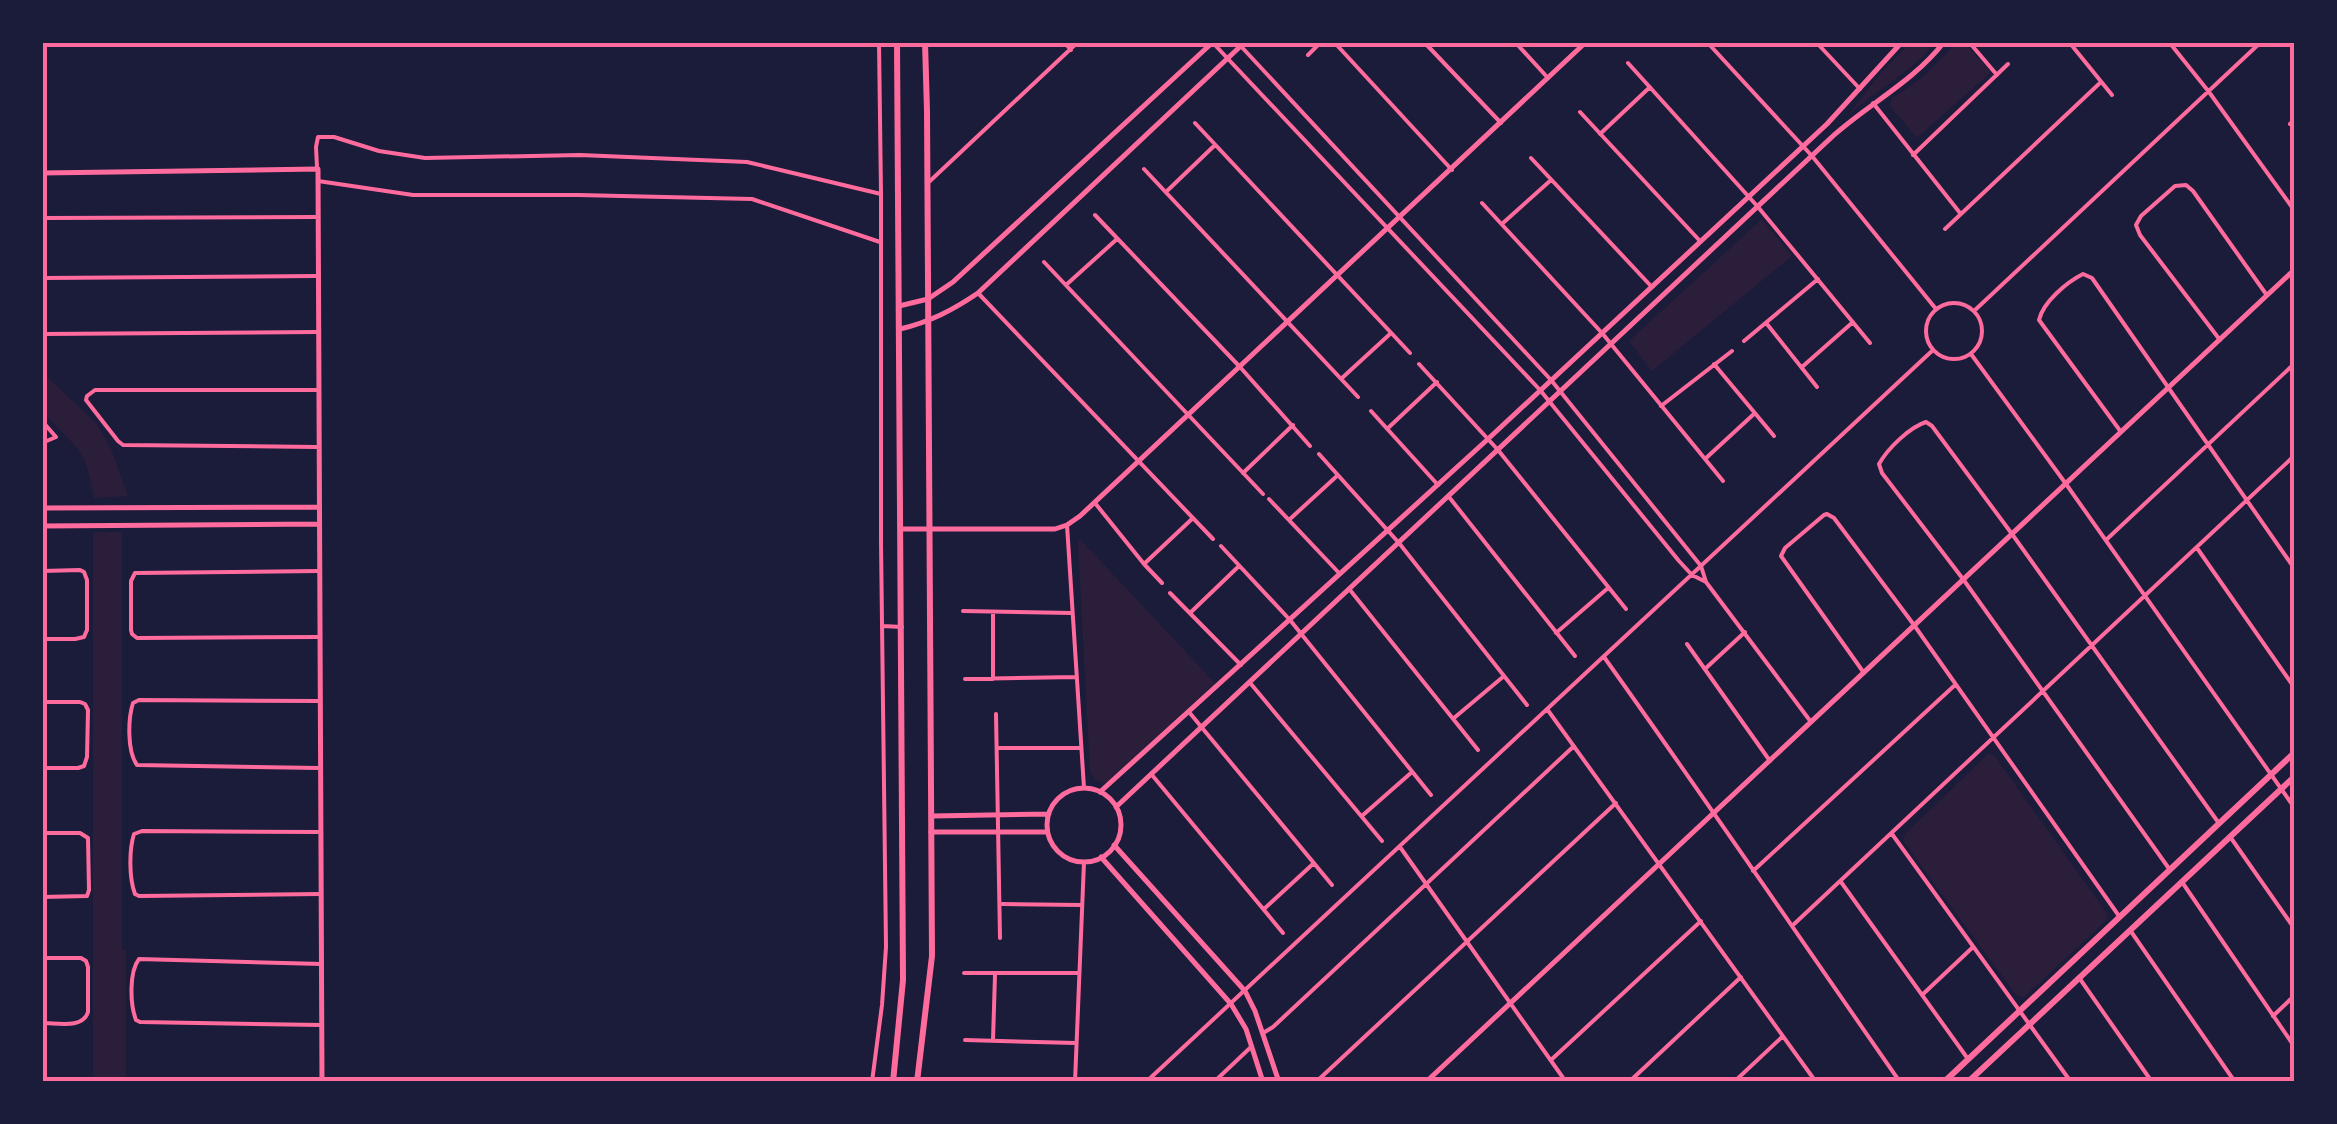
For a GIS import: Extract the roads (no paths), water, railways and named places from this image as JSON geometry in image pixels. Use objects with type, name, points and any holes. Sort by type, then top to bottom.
[{"type":"main road","points":[[893,1082],[904,980],[897,42]]},
{"type":"main road","points":[[918,1082],[932,956],[924,42]]},
{"type":"main road","points":[[1944,1082],[2294,753]]},
{"type":"main road","points":[[1968,1082],[2294,777]]},
{"type":"street","points":[[872,1082],[886,947],[879,42]]},
{"type":"street","points":[[1064,42],[1070,50]]},
{"type":"street","points":[[926,184],[1078,42]]},
{"type":"street","points":[[1308,55],[1322,42]]},
{"type":"street","points":[[1334,42],[1452,170]]},
{"type":"street","points":[[1424,42],[1501,123]]},
{"type":"street","points":[[1515,42],[1548,78]]},
{"type":"street","points":[[902,530],[1042,530],[1067,525],[1402,218],[1586,42]]},
{"type":"street","points":[[1707,42],[1812,156],[1936,309]]},
{"type":"street","points":[[1816,42],[1860,90]]},
{"type":"street","points":[[1100,792],[1803,146],[1902,42]]},
{"type":"street","points":[[1116,807],[1812,156],[1873,103],[1925,66],[1944,42]]},
{"type":"street","points":[[1969,42],[1997,75]]},
{"type":"street","points":[[2069,42],[2112,95]]},
{"type":"street","points":[[2169,42],[2294,210]]},
{"type":"street","points":[[1974,311],[2261,42]]},
{"type":"street","points":[[900,306],[928,298],[953,282],[1212,43],[1540,390],[1692,574],[1706,582],[1811,722]]},
{"type":"street","points":[[900,329],[928,322],[978,293],[1241,44],[1551,380],[1702,566],[1706,582]]},
{"type":"street","points":[[1628,64],[1758,207],[1870,343]]},
{"type":"street","points":[[1913,155],[2008,64]]},
{"type":"street","points":[[1945,229],[2102,82]]},
{"type":"street","points":[[1600,134],[1650,87]]},
{"type":"street","points":[[1873,103],[1961,214]]},
{"type":"street","points":[[1580,112],[1700,241]]},
{"type":"street","points":[[1195,123],[1410,353]]},
{"type":"street","points":[[322,1082],[318,137],[334,137],[379,151],[424,158],[580,155],[747,162],[881,194]]},
{"type":"street","points":[[1166,191],[1215,145]]},
{"type":"street","points":[[1531,158],[1651,286]]},
{"type":"street","points":[[1144,169],[1358,397]]},
{"type":"street","points":[[42,173],[318,170]]},
{"type":"street","points":[[1502,224],[1551,180]]},
{"type":"street","points":[[318,181],[413,195],[752,199],[880,242]]},
{"type":"street","points":[[2220,340],[2138,230],[2136,225],[2141,216],[2175,186],[2186,184],[2267,296]]},
{"type":"street","points":[[1482,203],[1602,333],[1723,481]]},
{"type":"street","points":[[1095,214],[1310,446]]},
{"type":"street","points":[[42,218],[317,217]]},
{"type":"street","points":[[1066,286],[1117,238]]},
{"type":"street","points":[[1044,262],[1263,494]]},
{"type":"street","points":[[1426,1082],[2294,270]]},
{"type":"street","points":[[2120,432],[2040,323],[2039,314],[2044,306],[2084,274],[2169,387],[2294,568]]},
{"type":"street","points":[[42,278],[318,276]]},
{"type":"street","points":[[1744,342],[1818,278]]},
{"type":"street","points":[[978,293],[1214,539]]},
{"type":"street","points":[[1960,304],[1974,311],[1982,334],[1970,354],[1947,359],[1933,350],[1926,334],[1936,309],[1960,304]]},
{"type":"street","points":[[1802,368],[1853,322]]},
{"type":"street","points":[[1766,323],[1817,387]]},
{"type":"street","points":[[42,334],[318,332]]},
{"type":"street","points":[[1341,379],[1390,334]]},
{"type":"street","points":[[1146,1082],[1933,350]]},
{"type":"street","points":[[1662,406],[1732,351]]},
{"type":"street","points":[[1970,354],[2294,806]]},
{"type":"street","points":[[1419,364],[1498,450],[1626,609]]},
{"type":"street","points":[[1714,364],[1774,436]]},
{"type":"street","points":[[2106,540],[2294,364]]},
{"type":"street","points":[[1387,429],[1436,382]]},
{"type":"street","points":[[318,390],[95,390],[86,400],[123,445],[318,447]]},
{"type":"street","points":[[1371,411],[1438,485]]},
{"type":"street","points":[[1704,459],[1755,413]]},
{"type":"street","points":[[42,421],[56,437],[42,443]]},
{"type":"street","points":[[2170,870],[1882,473],[1879,464],[1884,456],[1918,424],[1930,424],[2219,824]]},
{"type":"street","points":[[1243,473],[1293,425]]},
{"type":"street","points":[[1319,454],[1399,542],[1527,705]]},
{"type":"street","points":[[1792,926],[2294,456]]},
{"type":"street","points":[[1289,520],[1338,475]]},
{"type":"street","points":[[1449,497],[1574,656]]},
{"type":"street","points":[[1269,500],[1340,574]]},
{"type":"street","points":[[1095,503],[1162,583]]},
{"type":"street","points":[[42,508],[319,507]]},
{"type":"street","points":[[1864,673],[1781,556],[1824,514],[1831,516],[1914,625],[2119,917]]},
{"type":"street","points":[[1144,564],[1193,518]]},
{"type":"street","points":[[42,526],[319,524]]},
{"type":"street","points":[[1067,525],[1084,788]]},
{"type":"street","points":[[1221,546],[1290,620],[1432,795]]},
{"type":"street","points":[[2196,547],[2294,687]]},
{"type":"street","points":[[1190,613],[1240,566]]},
{"type":"street","points":[[42,570],[84,572],[87,580],[84,637],[42,639]]},
{"type":"street","points":[[319,571],[136,573],[130,581],[131,630],[135,637],[320,636]]},
{"type":"street","points":[[1349,588],[1478,750]]},
{"type":"street","points":[[1556,633],[1608,588]]},
{"type":"street","points":[[1170,592],[1241,666]]},
{"type":"street","points":[[963,612],[1072,613]]},
{"type":"street","points":[[993,612],[993,678]]},
{"type":"street","points":[[882,626],[902,627]]},
{"type":"street","points":[[1706,668],[1744,632]]},
{"type":"street","points":[[1687,644],[1770,761]]},
{"type":"street","points":[[1604,657],[1900,1082]]},
{"type":"street","points":[[1454,719],[1504,676]]},
{"type":"street","points":[[965,679],[1077,677]]},
{"type":"street","points":[[1249,682],[1382,841]]},
{"type":"street","points":[[1753,870],[1955,685]]},
{"type":"street","points":[[320,701],[136,700],[130,710],[131,756],[134,763],[142,766],[320,768]]},
{"type":"street","points":[[42,702],[80,702],[88,710],[88,757],[84,766],[42,768]]},
{"type":"street","points":[[1547,709],[1816,1082]]},
{"type":"street","points":[[1189,712],[1332,885]]},
{"type":"street","points":[[996,714],[1000,938]]},
{"type":"street","points":[[1246,1030],[1263,1032],[1273,1027],[1574,746]]},
{"type":"street","points":[[998,748],[1082,748]]},
{"type":"street","points":[[1362,817],[1412,772]]},
{"type":"street","points":[[1151,774],[1284,933]]},
{"type":"street","points":[[1076,789],[1100,792],[1116,807],[1120,822],[1114,846],[1101,858],[1084,862],[1064,857],[1050,842],[1048,814],[1059,798],[1076,789]]},
{"type":"street","points":[[1316,1082],[1616,803]]},
{"type":"street","points":[[931,816],[1048,814]]},
{"type":"street","points":[[321,832],[142,831],[134,834],[131,844],[135,894],[321,894]]},
{"type":"street","points":[[931,832],[1047,832]]},
{"type":"street","points":[[42,833],[80,834],[89,841],[87,896],[42,897]]},
{"type":"street","points":[[1892,834],[2070,1082]]},
{"type":"street","points":[[2230,837],[2294,928]]},
{"type":"street","points":[[1114,846],[1245,991],[1279,1082]]},
{"type":"street","points":[[1400,847],[1566,1082]]},
{"type":"street","points":[[1101,858],[1232,1004],[1246,1030],[1262,1082]]},
{"type":"street","points":[[1075,1082],[1084,862]]},
{"type":"street","points":[[1264,910],[1314,863]]},
{"type":"street","points":[[1841,882],[1968,1059]]},
{"type":"street","points":[[2182,882],[2294,1046]]},
{"type":"street","points":[[1001,904],[1082,905]]},
{"type":"street","points":[[1551,1060],[1701,920]]},
{"type":"street","points":[[2130,930],[2235,1082]]},
{"type":"street","points":[[1922,995],[1972,948]]},
{"type":"street","points":[[42,958],[81,958],[88,967],[86,1019],[80,1023],[42,1023]]},
{"type":"street","points":[[322,964],[144,958],[135,961],[133,1012],[136,1020],[322,1026]]},
{"type":"street","points":[[964,973],[1079,973]]},
{"type":"street","points":[[992,1040],[995,973]]},
{"type":"street","points":[[1629,1082],[1741,977]]},
{"type":"street","points":[[2080,978],[2152,1082]]},
{"type":"street","points":[[2274,1016],[2294,996]]},
{"type":"street","points":[[1734,1082],[1784,1036]]},
{"type":"street","points":[[966,1040],[1076,1043]]},
{"type":"street","points":[[1214,1082],[1252,1048]]},
{"type":"street","points":[[1979,1072],[1986,1082]]}]
